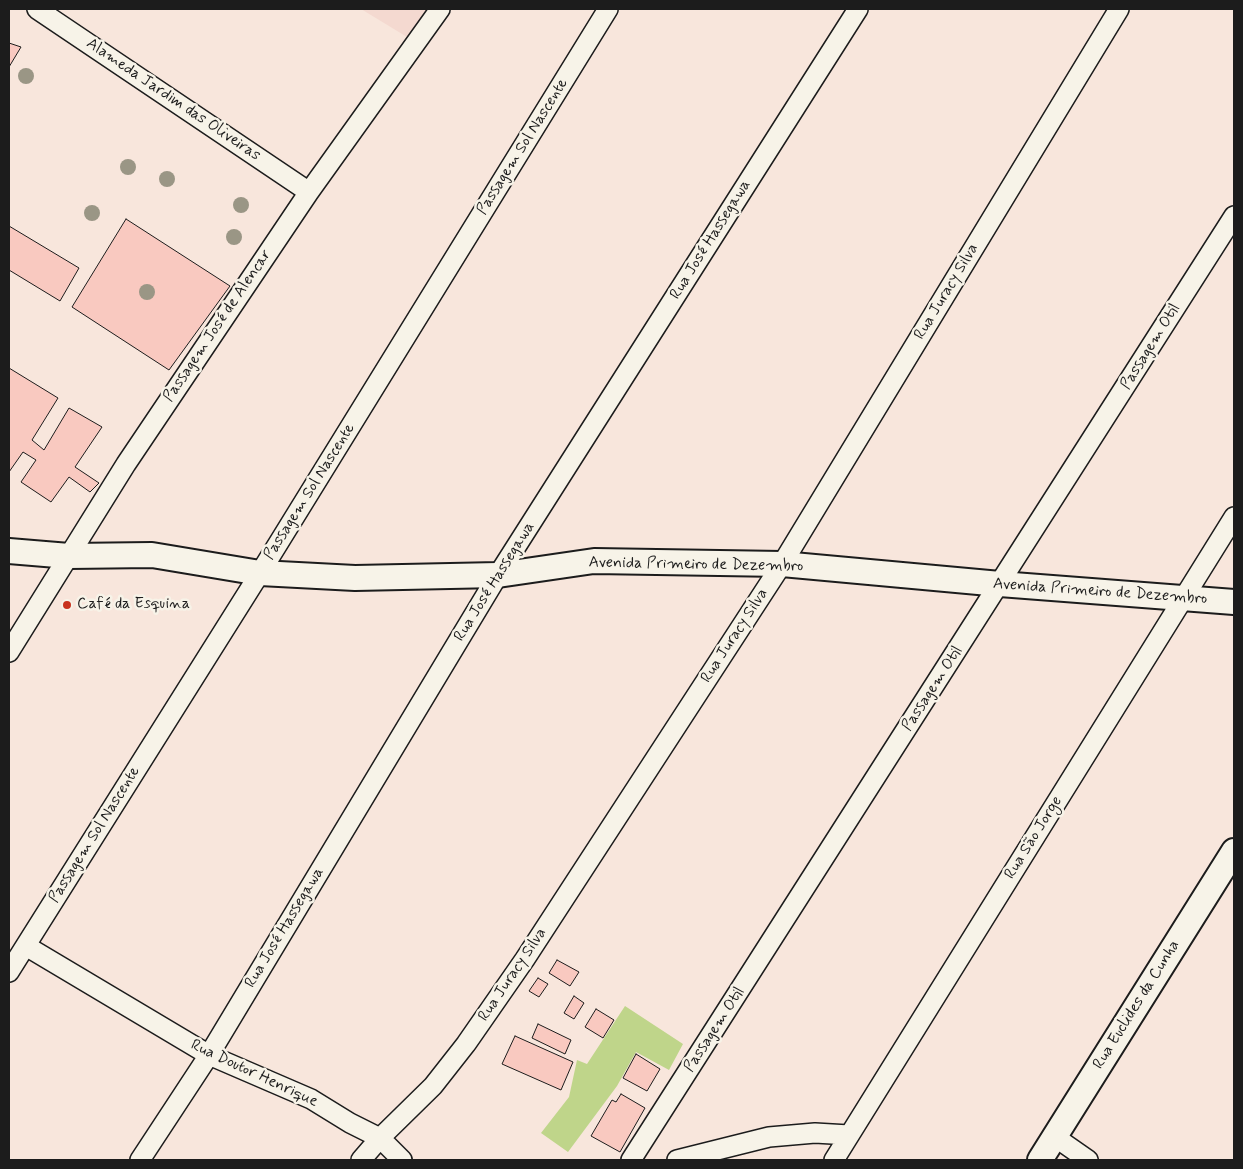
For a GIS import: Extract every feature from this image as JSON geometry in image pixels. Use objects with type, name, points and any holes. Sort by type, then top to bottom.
[{"type":"street","name":"Alameda Jardim das Oliveiras","points":[[37,9],[309,192]]},
{"type":"street","name":"Passagem José de Alencar","points":[[9,652],[126,464],[309,192],[440,9]]},
{"type":"street","name":"Passagem Sol Nascente","points":[[9,972],[260,573],[608,9]]},
{"type":"street","name":"Rua José Hassegawa","points":[[140,1160],[209,1055],[498,575],[858,9]]},
{"type":"street","name":"Rua Juracy Silva","points":[[361,1160],[380,1138],[433,1086],[466,1044],[525,958],[782,564],[1119,9]]},
{"type":"street","name":"Passagem Otil","points":[[631,1160],[1234,216]]},
{"type":"street","name":"Rua São Jorge","points":[[834,1160],[1234,516]]},
{"type":"street","name":"Avenida Primeiro de Dezembro","points":[[9,551],[69,556],[152,555],[260,573],[355,578],[498,575],[594,561],[782,564],[1000,584],[1234,602]]},
{"type":"street","name":"Rua Euclides da Cunha","points":[[1040,1160],[1234,851]]},
{"type":"street","name":"Rua Doutor Henrique","points":[[26,946],[209,1055],[311,1099],[350,1123],[380,1138],[402,1160]]},
{"type":"street","points":[[677,1160],[769,1136],[815,1133],[849,1136]]},
{"type":"street","points":[[1055,1137],[1088,1160]]},
{"type":"shaded area","points":[[361,9],[427,9],[407,37]]},
{"type":"green space","points":[[625,1006],[683,1044],[669,1070],[636,1052],[617,1086],[568,1152],[541,1133],[569,1097],[577,1060],[587,1064]]},
{"type":"building","points":[[9,43],[21,47],[9,67]]},
{"type":"building","points":[[126,219],[230,286],[169,370],[72,307]]},
{"type":"building","points":[[9,226],[79,268],[60,301],[9,270]]},
{"type":"building","points":[[9,368],[58,398],[32,440],[44,450],[69,408],[102,427],[75,467],[99,483],[90,492],[69,477],[51,502],[21,482],[36,460],[23,452],[9,472]]},
{"type":"building","points":[[557,960],[579,972],[570,986],[549,973]]},
{"type":"building","points":[[538,978],[548,984],[539,997],[529,991]]},
{"type":"building","points":[[574,996],[584,1003],[574,1019],[564,1013]]},
{"type":"building","points":[[596,1009],[614,1020],[603,1038],[585,1027]]},
{"type":"building","points":[[538,1024],[571,1040],[565,1054],[532,1038]]},
{"type":"building","points":[[515,1036],[573,1062],[561,1090],[502,1064]]},
{"type":"building","points":[[636,1054],[660,1069],[647,1091],[623,1078]]},
{"type":"building","points":[[621,1094],[645,1108],[620,1152],[591,1136],[612,1100],[616,1102]]},
{"type":"place","name":"Café da Esquina","points":[[67,605]]}]
